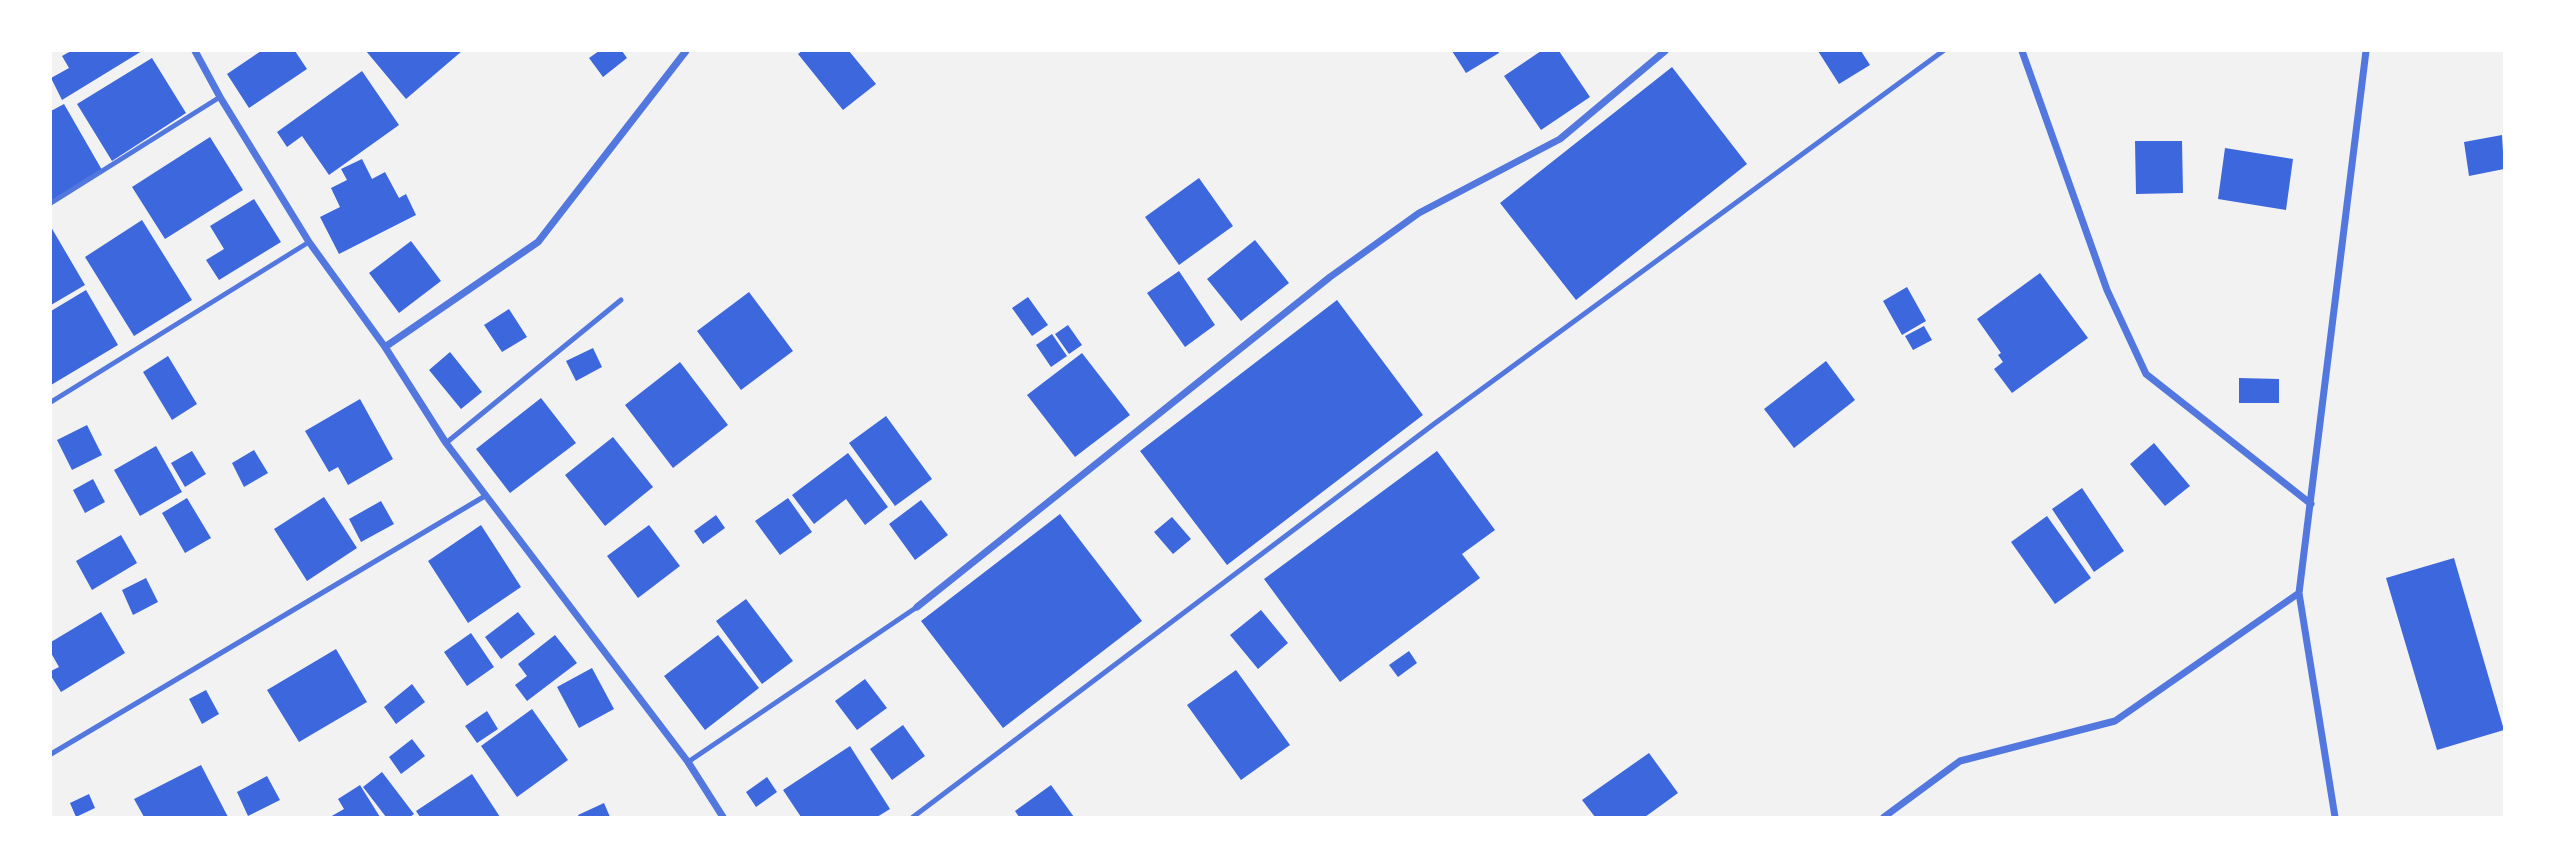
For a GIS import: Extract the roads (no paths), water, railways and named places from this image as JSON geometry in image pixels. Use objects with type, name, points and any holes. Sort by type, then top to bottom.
[{"type":"street","points":[[195,51],[220,97],[309,242],[385,347],[446,443],[688,762],[723,817]]},
{"type":"street","points":[[385,347],[538,242],[686,51]]},
{"type":"street","points":[[918,607],[1330,276],[1419,213],[1560,139],[1665,51]]},
{"type":"street","points":[[2022,51],[2107,290],[2146,374],[2311,504]]},
{"type":"street","points":[[2335,817],[2299,593],[2367,51]]},
{"type":"street","points":[[1884,817],[1960,761],[2115,721],[2299,593]]},
{"type":"lane","points":[[914,817],[1445,416],[1942,51]]},
{"type":"lane","points":[[51,203],[220,97]]},
{"type":"lane","points":[[51,402],[309,242]]},
{"type":"lane","points":[[446,443],[621,300]]},
{"type":"lane","points":[[51,754],[485,496]]},
{"type":"lane","points":[[688,762],[918,607]]}]
